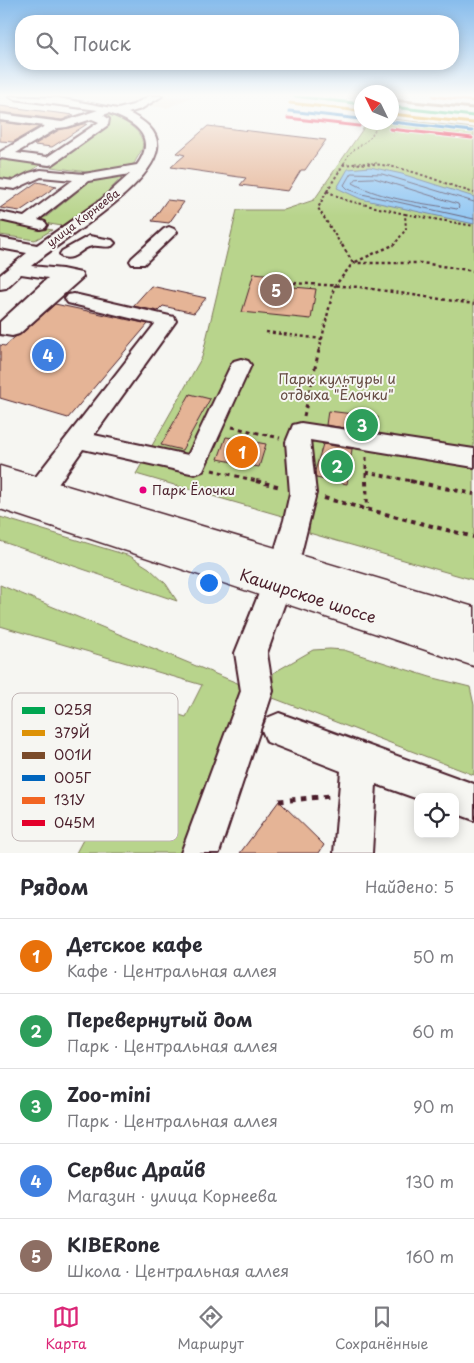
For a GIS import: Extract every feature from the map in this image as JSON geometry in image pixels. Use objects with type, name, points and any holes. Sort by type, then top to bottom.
[{"type":"main road","name":"Каширское шоссе","points":[[0,477],[281,576],[474,648]]},
{"type":"main road","name":"Каширское шоссе","points":[[0,497],[281,576],[474,624]]},
{"type":"street","points":[[36,136],[4,155],[49,162],[86,136]]},
{"type":"street","name":"улица Корнеева","points":[[0,284],[40,250],[110,199],[140,168],[151,150],[148,136]]},
{"type":"street","points":[[0,183],[15,185],[31,175],[44,172],[84,178],[140,168]]},
{"type":"street","points":[[0,216],[34,224],[84,178]]},
{"type":"street","points":[[138,261],[169,232]]},
{"type":"street","points":[[68,254],[89,241],[107,243]]},
{"type":"street","points":[[1,251],[40,250]]},
{"type":"street","points":[[18,269],[62,274]]},
{"type":"street","points":[[40,490],[167,321],[74,299]]},
{"type":"street","points":[[78,440],[195,465],[241,365]]},
{"type":"street","points":[[200,853],[257,691],[251,654],[281,576],[298,520],[303,493],[299,437],[365,442],[474,458]]},
{"type":"street","points":[[279,730],[358,777],[474,802]]},
{"type":"street","points":[[353,853],[358,777]]},
{"type":"path","points":[[353,263],[318,208],[350,153],[371,136]]},
{"type":"path","points":[[343,165],[364,162],[395,166],[474,193]]},
{"type":"path","points":[[327,191],[345,200],[405,214],[474,226]]},
{"type":"path","points":[[214,423],[299,437],[334,287],[353,263],[394,245],[406,229],[405,214]]},
{"type":"path","points":[[353,263],[422,263],[474,271]]},
{"type":"path","points":[[276,282],[334,287],[359,287],[474,304]]},
{"type":"path","points":[[266,332],[322,339]]},
{"type":"path","points":[[365,442],[367,509]]},
{"type":"path","points":[[195,465],[474,537]]},
{"type":"path","points":[[366,472],[474,494]]},
{"type":"path","points":[[279,801],[358,777]]},
{"type":"green space","points":[[89,136],[140,136],[143,143],[134,164],[94,173],[44,166]]},
{"type":"green space","name":"Парк культуры и отдыха \"Ёлочки\"","points":[[358,136],[474,136],[474,580],[309,533],[310,524],[136,474],[202,357],[237,210],[284,210],[314,200]]},
{"type":"green space","points":[[6,158],[43,163],[18,180],[0,178],[0,161]]},
{"type":"green space","points":[[125,174],[102,198],[62,226],[37,222],[39,216],[46,217],[83,187],[78,186],[85,180]]},
{"type":"green space","points":[[0,219],[52,230],[35,240],[0,235]]},
{"type":"green space","points":[[0,517],[130,556],[149,568],[166,584],[177,601],[0,541]]},
{"type":"green space","points":[[0,585],[247,687],[186,853],[76,853],[82,841],[178,841],[178,715],[186,717],[202,685],[0,626]]},
{"type":"green space","points":[[313,650],[344,650],[430,677],[470,687],[474,705],[474,775],[273,698],[273,673]]},
{"type":"water","points":[[370,167],[402,174],[474,197],[474,224],[361,199],[337,188],[348,169]]},
{"type":"building","points":[[0,136],[24,136],[13,142],[0,141]]},
{"type":"building","points":[[49,136],[69,136],[52,147],[34,145]]},
{"type":"building","points":[[197,136],[291,136],[326,140],[305,170],[301,170],[288,191],[240,185],[246,178],[171,167],[185,155],[177,153]]},
{"type":"building","points":[[37,182],[57,186],[20,211],[0,208]]},
{"type":"building","points":[[167,200],[184,202],[169,223],[152,221]]},
{"type":"building","points":[[254,273],[274,275],[271,285],[316,289],[311,319],[242,312]]},
{"type":"building","points":[[151,286],[206,298],[194,313],[163,306],[158,311],[133,306]]},
{"type":"building","points":[[55,304],[148,324],[68,418],[0,398],[0,345],[5,346],[20,335]]},
{"type":"building","points":[[190,394],[210,399],[182,450],[161,445]]},
{"type":"building","points":[[328,411],[378,417],[377,433],[326,425]]},
{"type":"building","points":[[226,437],[266,444],[259,467],[218,459]]},
{"type":"building","points":[[323,444],[352,449],[347,484],[316,478],[315,471]]},
{"type":"building","points":[[279,801],[324,845],[319,853],[240,853]]},
{"type":"transit line","name":"045М","points":[[452,136],[472,138]]},
{"type":"place","name":"KIBERone","points":[[276,290]]},
{"type":"place","name":"Сервис Драйв","points":[[48,355]]},
{"type":"place","name":"Zoo-mini","points":[[362,425]]},
{"type":"place","name":"Детское кафе","points":[[242,452]]},
{"type":"place","name":"Перевернутый дом","points":[[337,466]]},
{"type":"place","name":"Парк Ёлочки","points":[[143,490]]}]
